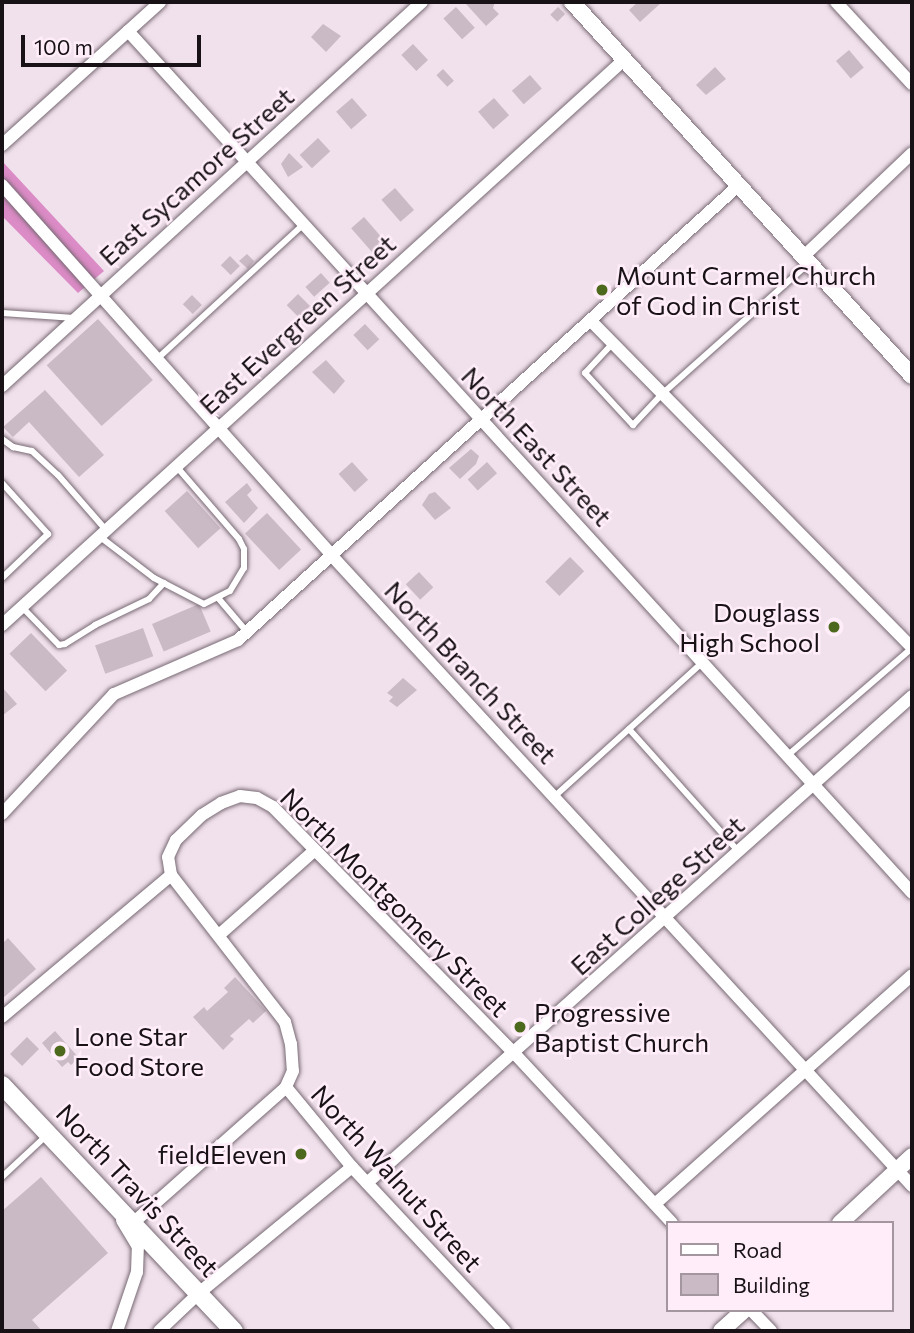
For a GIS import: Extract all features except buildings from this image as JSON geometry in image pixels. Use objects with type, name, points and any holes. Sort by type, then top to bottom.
[{"type":"main road","name":"North Travis Street","points":[[2,1085],[199,1293],[229,1330]]},
{"type":"street","points":[[2,145],[160,2]]},
{"type":"street","name":"East Sycamore Street","points":[[2,386],[247,159],[422,2]]},
{"type":"street","points":[[572,2],[912,376]]},
{"type":"street","points":[[836,2],[912,84]]},
{"type":"street","name":"North East Street","points":[[128,31],[912,893]]},
{"type":"street","name":"East Evergreen Street","points":[[2,625],[364,293],[625,59]]},
{"type":"street","points":[[807,259],[912,153]]},
{"type":"street","points":[[2,814],[114,694],[238,640],[740,184]]},
{"type":"street","name":"North Branch Street","points":[[2,185],[333,556],[912,1186]]},
{"type":"street","points":[[591,321],[912,648]]},
{"type":"street","name":"East College Street","points":[[367,1183],[912,696]]},
{"type":"street","name":"North Montgomery Street","points":[[171,875],[168,857],[176,840],[202,815],[240,796],[257,798],[273,807],[514,1053],[670,1221]]},
{"type":"street","points":[[219,935],[314,851]]},
{"type":"street","points":[[2,1017],[171,875]]},
{"type":"street","name":"North Walnut Street","points":[[171,875],[285,1022],[291,1044],[293,1071],[286,1087],[352,1167],[505,1331]]},
{"type":"street","points":[[655,1204],[912,975]]},
{"type":"street","points":[[133,1223],[286,1087]]},
{"type":"street","points":[[841,1221],[912,1156]]},
{"type":"street","points":[[159,1331],[199,1293],[352,1167]]},
{"type":"street","points":[[110,1199],[138,1247],[137,1272],[117,1331]]},
{"type":"street","points":[[721,1331],[742,1312]]},
{"type":"street","points":[[753,1312],[771,1331]]},
{"type":"lane","points":[[157,359],[304,224]]},
{"type":"lane","points":[[613,343],[585,373],[634,425],[662,394],[807,259]]},
{"type":"lane","points":[[2,313],[75,318]]},
{"type":"lane","points":[[2,439],[13,447],[32,451],[58,475],[103,533],[164,583],[204,604],[219,599],[230,591],[244,568],[244,550],[239,539],[176,466]]},
{"type":"lane","points":[[2,483],[48,534],[2,578]]},
{"type":"lane","points":[[22,607],[60,645],[149,599],[164,583]]},
{"type":"lane","points":[[219,599],[247,632]]},
{"type":"lane","points":[[788,755],[912,648]]},
{"type":"lane","points":[[555,796],[703,662]]},
{"type":"lane","points":[[629,729],[738,852]]},
{"type":"lane","points":[[2,1177],[49,1133]]},
{"type":"shaded area","points":[[2,161],[104,271],[78,293],[2,216]]},
{"type":"place","name":"Mount Carmel Church of God in Christ","points":[[602,290]]},
{"type":"place","name":"Douglass High School","points":[[834,627]]},
{"type":"place","name":"Progressive Baptist Church","points":[[520,1027]]},
{"type":"place","name":"Lone Star Food Store","points":[[60,1051]]},
{"type":"place","name":"fieldEleven","points":[[301,1154]]}]
